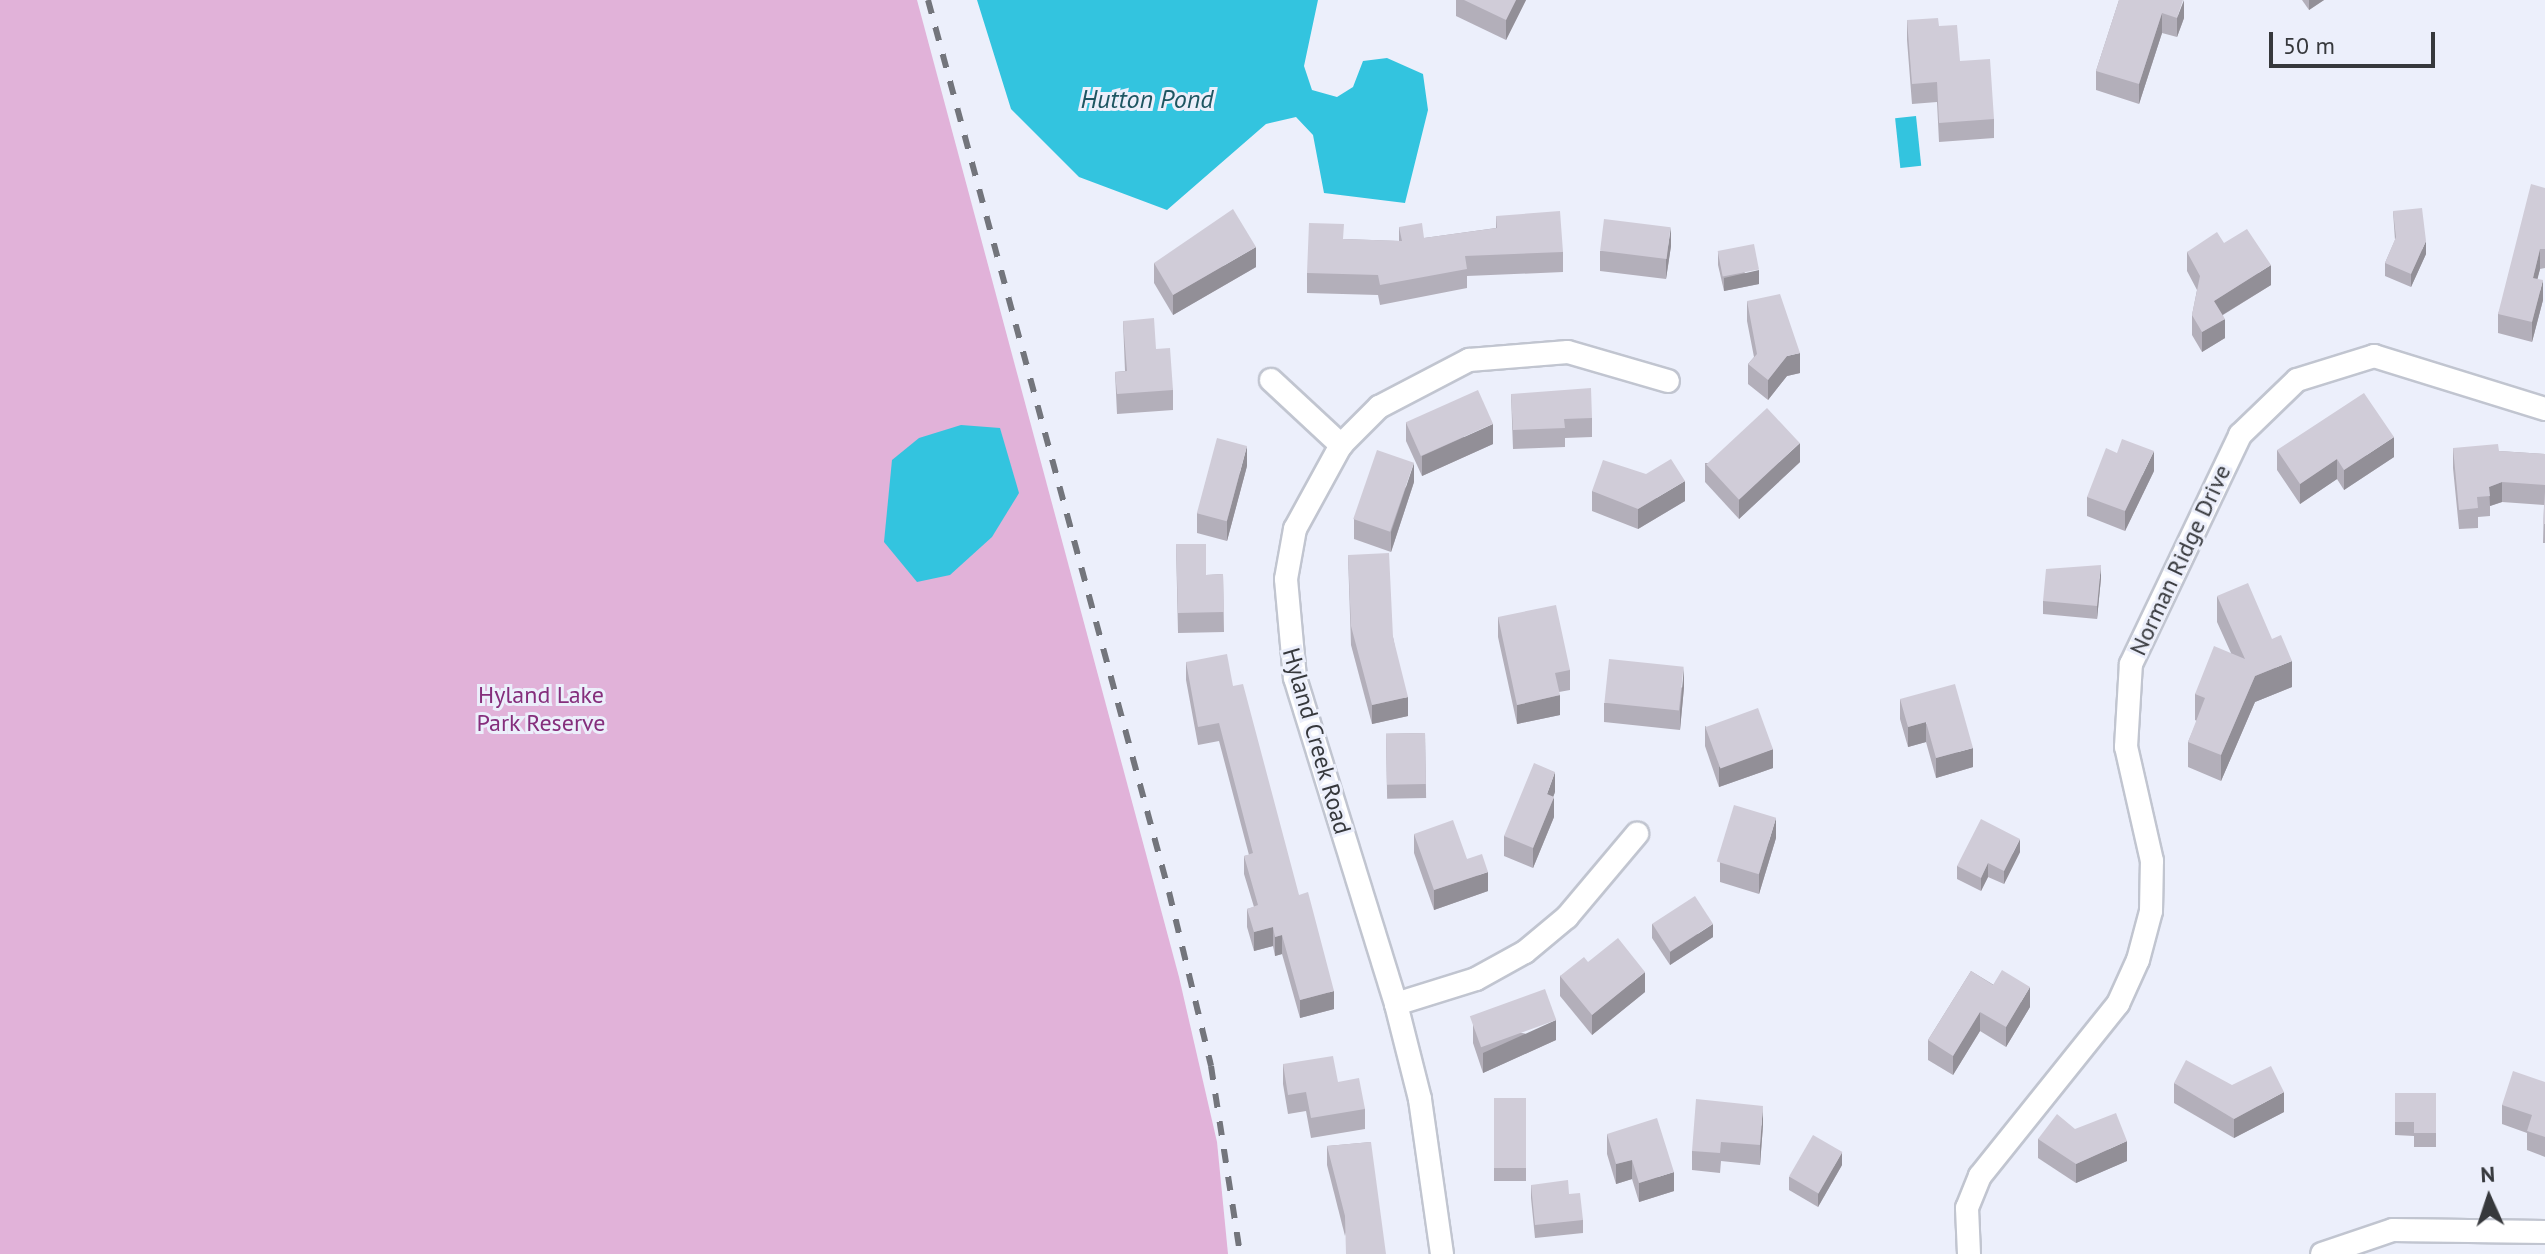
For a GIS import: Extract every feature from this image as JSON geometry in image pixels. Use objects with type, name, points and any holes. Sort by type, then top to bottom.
[{"type":"street","name":"Hyland Creek Road","points":[[1442,1254],[1420,1099],[1396,1004],[1295,678],[1286,629],[1295,529],[1341,445],[1379,407],[1469,360],[1568,352],[1668,381]]},
{"type":"street","name":"Norman Ridge Drive","points":[[1969,1254],[1967,1208],[1980,1176],[2118,1004],[2138,960],[2151,911],[2152,861],[2126,747],[2131,664],[2240,435],[2297,380],[2374,356],[2545,409]]},
{"type":"street","points":[[1271,380],[1341,445]]},
{"type":"street","points":[[1396,1004],[1476,979],[1525,952],[1567,917],[1637,834]]},
{"type":"street","points":[[2322,1254],[2393,1230],[2545,1232]]},
{"type":"green space","name":"Hyland Lake Park Reserve","points":[[0,0],[917,0],[1179,977],[1217,1142],[1228,1254],[0,1254]]},
{"type":"water","name":"Hutton Pond","points":[[977,0],[1318,0],[1304,66],[1312,90],[1337,97],[1353,87],[1363,61],[1387,58],[1423,74],[1428,110],[1405,203],[1324,193],[1313,135],[1296,117],[1266,124],[1167,210],[1079,177],[1011,109]]},
{"type":"water","points":[[1916,116],[1921,166],[1900,168],[1895,118]]},
{"type":"water","points":[[961,425],[1000,428],[1019,493],[992,537],[950,575],[917,582],[884,542],[892,460],[919,438]]},
{"type":"building","points":[[1464,0],[1516,0],[1506,20]]},
{"type":"building","points":[[2119,0],[2183,0],[2177,18],[2162,13],[2139,84],[2096,71]]},
{"type":"building","points":[[1938,18],[1939,26],[1957,25],[1960,61],[1990,59],[1994,119],[1939,123],[1937,82],[1912,84],[1907,20]]},
{"type":"building","points":[[2531,184],[2545,188],[2545,249],[2540,249],[2533,278],[2543,280],[2532,322],[2498,314]]},
{"type":"building","points":[[2422,208],[2426,241],[2411,274],[2385,263],[2396,237],[2393,211]]},
{"type":"building","points":[[1233,209],[1256,247],[1173,295],[1154,263]]},
{"type":"building","points":[[1560,211],[1563,252],[1465,256],[1467,269],[1380,285],[1378,275],[1307,273],[1309,223],[1344,224],[1343,239],[1402,241],[1399,227],[1422,223],[1424,238],[1497,228],[1496,216]]},
{"type":"building","points":[[1604,219],[1671,227],[1667,259],[1600,251]]},
{"type":"building","points":[[2247,229],[2271,265],[2214,301],[2225,319],[2202,332],[2192,315],[2200,276],[2187,252],[2217,232],[2224,243]]},
{"type":"building","points":[[1754,244],[1759,270],[1723,277],[1718,251]]},
{"type":"building","points":[[1780,294],[1800,353],[1787,356],[1768,380],[1748,364],[1757,354],[1747,301]]},
{"type":"building","points":[[1154,318],[1156,349],[1170,348],[1173,390],[1117,394],[1115,372],[1127,371],[1123,321]]},
{"type":"building","points":[[1591,388],[1592,418],[1564,419],[1565,428],[1513,430],[1511,394]]},
{"type":"building","points":[[1478,390],[1493,424],[1421,456],[1406,422]]},
{"type":"building","points":[[2364,393],[2394,437],[2344,470],[2337,459],[2300,484],[2277,450]]},
{"type":"building","points":[[1767,408],[1800,443],[1739,500],[1706,465]]},
{"type":"building","points":[[1217,438],[1247,446],[1227,521],[1197,513]]},
{"type":"building","points":[[2122,439],[2154,451],[2125,511],[2087,497],[2106,448],[2117,453]]},
{"type":"building","points":[[2498,444],[2499,451],[2545,454],[2545,485],[2502,482],[2489,487],[2490,496],[2477,497],[2478,508],[2459,510],[2453,448]]},
{"type":"building","points":[[1377,450],[1414,463],[1390,532],[1353,519]]},
{"type":"building","points":[[1671,459],[1685,481],[1638,509],[1592,491],[1603,460],[1646,474]]},
{"type":"building","points":[[1176,544],[1206,544],[1206,575],[1223,574],[1224,612],[1178,613]]},
{"type":"building","points":[[1389,553],[1393,637],[1408,697],[1372,705],[1351,626],[1348,555]]},
{"type":"building","points":[[2101,565],[2097,606],[2043,601],[2046,569]]},
{"type":"building","points":[[2248,583],[2272,639],[2281,635],[2292,661],[2255,676],[2221,755],[2188,742],[2205,698],[2195,694],[2214,646],[2245,659],[2217,596]]},
{"type":"building","points":[[1556,605],[1570,670],[1555,673],[1560,695],[1517,705],[1498,617]]},
{"type":"building","points":[[1227,654],[1233,686],[1243,684],[1299,895],[1308,892],[1334,991],[1300,1000],[1282,935],[1275,937],[1273,927],[1254,932],[1247,909],[1258,905],[1244,856],[1253,853],[1219,723],[1198,727],[1186,662]]},
{"type":"building","points":[[1609,659],[1684,667],[1679,711],[1604,703]]},
{"type":"building","points":[[1955,684],[1973,748],[1936,758],[1926,722],[1908,727],[1900,699]]},
{"type":"building","points":[[1758,708],[1773,749],[1720,768],[1705,727]]},
{"type":"building","points":[[1425,733],[1426,784],[1387,785],[1386,734]]},
{"type":"building","points":[[1534,763],[1555,772],[1547,794],[1554,797],[1533,848],[1504,836]]},
{"type":"building","points":[[1734,805],[1776,818],[1759,874],[1717,861]]},
{"type":"building","points":[[1981,819],[2020,839],[2004,871],[1988,863],[1981,878],[1957,866]]},
{"type":"building","points":[[1453,820],[1467,859],[1482,854],[1488,872],[1434,890],[1414,834]]},
{"type":"building","points":[[1695,896],[1713,924],[1670,951],[1652,924]]},
{"type":"building","points":[[1618,938],[1645,972],[1592,1015],[1560,976],[1584,957],[1588,962]]},
{"type":"building","points":[[2002,970],[2030,987],[2006,1027],[1980,1012],[1953,1056],[1928,1040],[1971,971],[1993,985]]},
{"type":"building","points":[[1545,989],[1556,1020],[1481,1047],[1470,1016]]},
{"type":"building","points":[[1333,1056],[1338,1082],[1359,1078],[1365,1109],[1311,1118],[1306,1092],[1288,1095],[1283,1064]]},
{"type":"building","points":[[2186,1060],[2232,1085],[2271,1066],[2284,1092],[2234,1119],[2174,1083]]},
{"type":"building","points":[[2513,1071],[2545,1082],[2545,1137],[2527,1131],[2532,1115],[2502,1105]]},
{"type":"building","points":[[2395,1093],[2436,1093],[2436,1133],[2414,1133],[2414,1122],[2395,1122]]},
{"type":"building","points":[[1494,1098],[1526,1098],[1526,1168],[1494,1168]]},
{"type":"building","points":[[1696,1099],[1763,1106],[1760,1145],[1721,1142],[1720,1153],[1692,1151]]},
{"type":"building","points":[[2116,1113],[2127,1141],[2076,1164],[2038,1139],[2057,1114],[2075,1129]]},
{"type":"building","points":[[1657,1118],[1674,1172],[1639,1183],[1632,1160],[1616,1164],[1607,1134]]},
{"type":"building","points":[[1813,1135],[1842,1152],[1818,1194],[1789,1177]]},
{"type":"building","points":[[1371,1142],[1386,1254],[1346,1254],[1345,1216],[1327,1146]]},
{"type":"building","points":[[1568,1180],[1569,1194],[1580,1193],[1583,1220],[1535,1225],[1531,1185]]},
{"type":"railway","points":[[928,0],[1169,892],[1211,1066],[1240,1254]]}]
